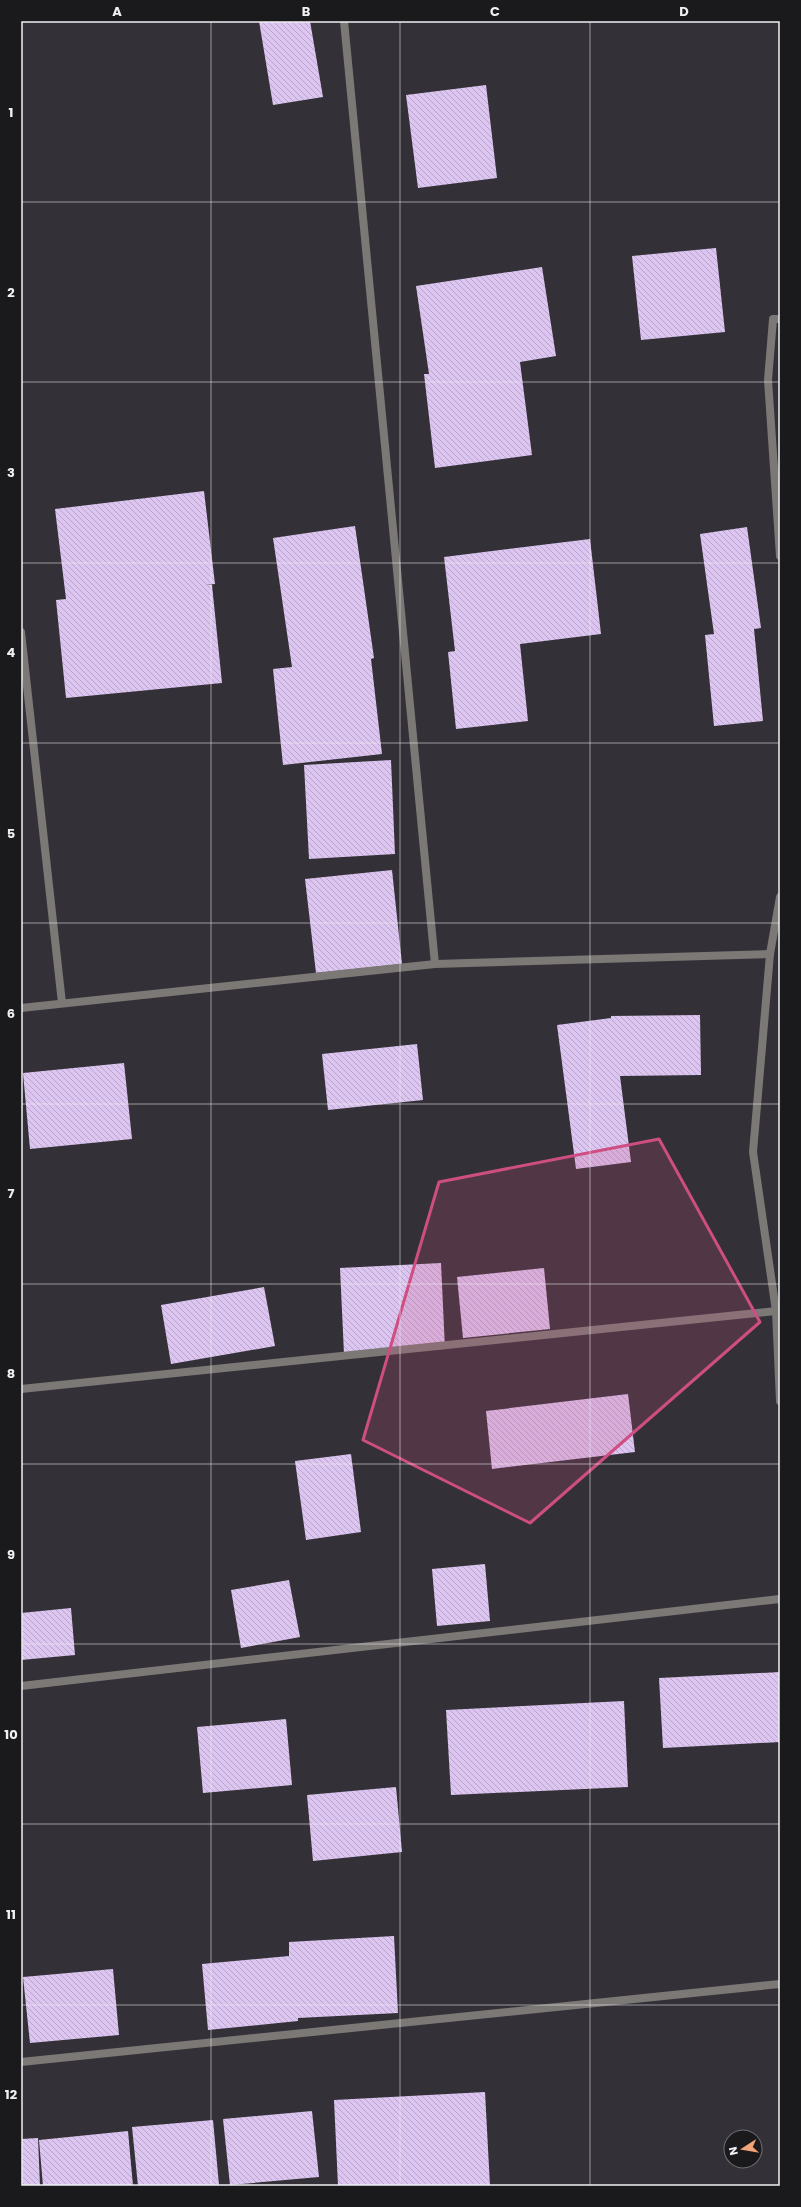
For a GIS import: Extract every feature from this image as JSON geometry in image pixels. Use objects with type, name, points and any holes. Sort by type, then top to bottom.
[{"type":"street","points":[[344,21],[435,964]]},
{"type":"street","points":[[780,319],[773,319],[768,380],[780,556]]},
{"type":"street","points":[[21,632],[62,1003]]},
{"type":"street","points":[[780,897],[770,954],[753,1152],[776,1312],[780,1401]]},
{"type":"street","points":[[21,1008],[435,964],[770,954]]},
{"type":"street","points":[[21,1389],[776,1312]]},
{"type":"street","points":[[21,1686],[780,1599]]},
{"type":"street","points":[[21,2062],[780,1984]]},
{"type":"highlighted area","points":[[659,1139],[760,1322],[530,1523],[363,1440],[439,1182]]},
{"type":"building","points":[[259,21],[310,21],[323,97],[273,105]]},
{"type":"building","points":[[486,85],[497,178],[418,188],[406,95]]},
{"type":"building","points":[[716,248],[725,332],[641,340],[632,256]]},
{"type":"building","points":[[542,267],[556,356],[520,362],[532,455],[435,468],[424,374],[429,374],[416,286]]},
{"type":"building","points":[[204,491],[215,584],[206,585],[212,585],[222,683],[66,698],[56,600],[66,599],[55,509]]},
{"type":"building","points":[[355,526],[374,658],[371,659],[382,754],[283,765],[273,669],[292,667],[273,538]]},
{"type":"building","points":[[747,527],[761,628],[754,629],[763,721],[714,726],[705,635],[714,634],[700,534]]},
{"type":"building","points":[[590,539],[601,634],[520,644],[528,721],[456,729],[448,652],[455,651],[444,557]]},
{"type":"building","points":[[391,760],[395,854],[309,859],[304,765]]},
{"type":"building","points":[[392,870],[402,964],[316,973],[305,879]]},
{"type":"building","points":[[700,1015],[701,1075],[620,1076],[631,1162],[576,1169],[557,1025],[611,1018],[611,1016]]},
{"type":"building","points":[[417,1044],[423,1100],[328,1110],[322,1054]]},
{"type":"building","points":[[124,1063],[132,1139],[30,1149],[23,1073]]},
{"type":"building","points":[[441,1263],[445,1349],[344,1354],[340,1268]]},
{"type":"building","points":[[544,1268],[550,1329],[463,1338],[457,1277]]},
{"type":"building","points":[[264,1287],[275,1346],[171,1364],[161,1305]]},
{"type":"building","points":[[628,1394],[635,1452],[492,1469],[486,1411]]},
{"type":"building","points":[[351,1454],[361,1532],[306,1540],[295,1461]]},
{"type":"building","points":[[485,1564],[490,1621],[437,1626],[432,1569]]},
{"type":"building","points":[[289,1580],[300,1637],[241,1648],[231,1590]]},
{"type":"building","points":[[71,1608],[75,1655],[21,1660],[21,1613]]},
{"type":"building","points":[[780,1672],[780,1742],[663,1748],[659,1678]]},
{"type":"building","points":[[624,1701],[628,1787],[451,1795],[446,1710]]},
{"type":"building","points":[[286,1719],[292,1785],[203,1793],[197,1727]]},
{"type":"building","points":[[396,1787],[402,1852],[313,1861],[307,1795]]},
{"type":"building","points":[[394,1936],[398,2013],[298,2018],[298,2021],[208,2030],[202,1964],[289,1956],[289,1942]]},
{"type":"building","points":[[113,1969],[119,2035],[30,2043],[23,1977]]},
{"type":"building","points":[[485,2092],[490,2186],[338,2186],[334,2100]]},
{"type":"building","points":[[312,2111],[319,2177],[230,2185],[223,2119]]},
{"type":"building","points":[[213,2120],[219,2185],[138,2186],[132,2127]]},
{"type":"building","points":[[128,2131],[133,2186],[43,2186],[39,2140]]},
{"type":"building","points":[[38,2138],[40,2186],[21,2186],[21,2139]]}]
